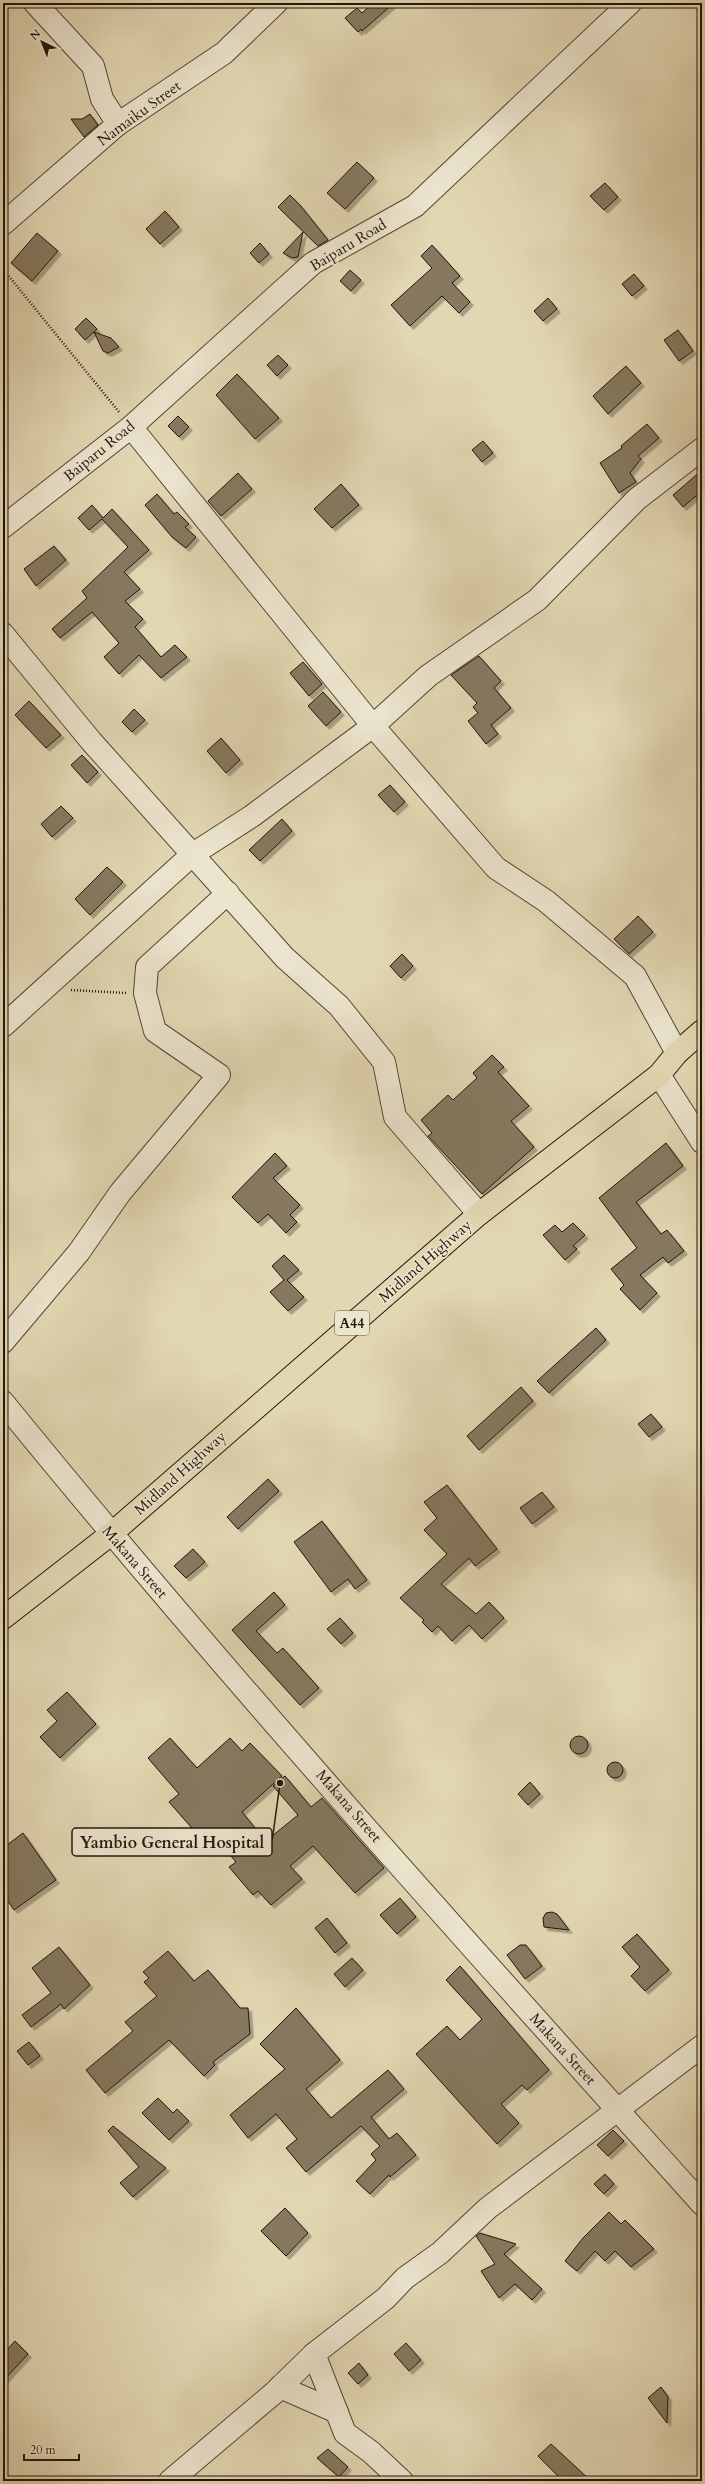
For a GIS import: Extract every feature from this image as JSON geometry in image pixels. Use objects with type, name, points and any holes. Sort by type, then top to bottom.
[{"type":"main road","name":"Midland Highway","points":[[3,1618],[110,1534],[478,1214],[658,1075],[677,1053],[702,1032]]},
{"type":"street","points":[[35,3],[93,66],[102,99],[118,124]]},
{"type":"street","name":"Namaiku Street","points":[[3,224],[118,124],[224,53],[276,3]]},
{"type":"street","name":"Baiparu Road","points":[[3,527],[131,427],[313,263],[415,206],[630,3]]},
{"type":"street","points":[[131,427],[373,726],[496,868],[546,901],[635,976],[677,1053]]},
{"type":"street","points":[[3,1026],[193,854],[252,816],[373,726],[428,676],[537,600],[637,499],[702,449]]},
{"type":"street","points":[[3,634],[91,741],[285,958],[339,1006],[384,1062],[395,1117],[478,1214]]},
{"type":"street","points":[[3,1342],[79,1252],[120,1193],[219,1075],[155,1031],[145,993],[147,967],[228,893]]},
{"type":"street","points":[[658,1075],[702,1142]]},
{"type":"street","name":"Makana Street","points":[[3,1402],[110,1534],[702,2204]]},
{"type":"street","points":[[170,2481],[280,2387],[314,2354],[386,2298],[405,2278],[440,2253],[488,2208],[702,2046]]},
{"type":"street","points":[[314,2354],[345,2433],[371,2452],[402,2481]]},
{"type":"street","points":[[280,2387],[337,2412]]},
{"type":"path","points":[[3,268],[131,427]]},
{"type":"path","points":[[48,985],[76,991],[145,993]]},
{"type":"building","points":[[373,3],[394,3],[362,31],[361,29],[358,32],[345,18],[357,8],[362,13]]},
{"type":"building","points":[[90,114],[98,125],[84,137],[71,119],[82,119]]},
{"type":"building","points":[[357,162],[374,178],[345,209],[327,193]]},
{"type":"building","points":[[605,183],[618,197],[604,210],[590,196]]},
{"type":"building","points":[[290,195],[328,240],[318,246],[278,207]]},
{"type":"building","points":[[165,211],[179,227],[160,244],[146,229]]},
{"type":"building","points":[[303,232],[298,257],[292,258],[283,253]]},
{"type":"building","points":[[37,233],[58,251],[32,281],[11,263]]},
{"type":"building","points":[[260,243],[269,254],[259,263],[250,253]]},
{"type":"building","points":[[432,245],[460,276],[452,283],[470,302],[459,313],[442,296],[410,326],[391,305],[432,268],[421,256]]},
{"type":"building","points":[[350,270],[361,280],[351,291],[340,281]]},
{"type":"building","points":[[634,274],[644,286],[632,296],[622,284]]},
{"type":"building","points":[[548,298],[557,309],[543,321],[534,311]]},
{"type":"building","points":[[86,318],[97,329],[85,340],[75,329]]},
{"type":"building","points":[[678,330],[693,351],[679,361],[664,340]]},
{"type":"building","points":[[94,332],[111,338],[119,347],[108,353],[103,351]]},
{"type":"building","points":[[278,355],[288,365],[277,376],[267,365]]},
{"type":"building","points":[[626,366],[641,383],[608,414],[593,396]]},
{"type":"building","points":[[237,374],[279,418],[255,439],[216,395]]},
{"type":"building","points":[[178,416],[189,427],[179,437],[168,426]]},
{"type":"building","points":[[647,424],[659,438],[638,456],[641,459],[630,473],[636,482],[619,493],[600,463],[622,448],[621,446]]},
{"type":"building","points":[[483,441],[493,453],[482,462],[472,450]]},
{"type":"building","points":[[702,470],[702,491],[683,507],[673,495]]},
{"type":"building","points":[[238,473],[252,489],[221,516],[208,501]]},
{"type":"building","points":[[341,484],[359,505],[332,528],[314,509]]},
{"type":"building","points":[[157,494],[174,514],[177,512],[189,524],[185,527],[196,537],[186,548],[172,537],[145,505]]},
{"type":"building","points":[[92,505],[103,518],[112,509],[149,550],[124,572],[140,589],[125,601],[143,619],[135,627],[161,657],[175,645],[187,657],[161,678],[139,655],[119,674],[104,657],[119,643],[92,612],[60,638],[52,629],[87,598],[82,591],[128,547],[102,519],[89,530],[78,518]]},
{"type":"building","points":[[54,546],[66,560],[36,586],[24,569]]},
{"type":"building","points":[[479,656],[501,681],[494,688],[511,708],[491,725],[498,734],[486,744],[468,721],[478,713],[473,707],[477,703],[451,675]]},
{"type":"building","points":[[303,662],[322,684],[309,696],[290,673]]},
{"type":"building","points":[[323,692],[341,712],[326,726],[308,706]]},
{"type":"building","points":[[29,701],[61,735],[46,748],[15,715]]},
{"type":"building","points":[[134,709],[145,720],[132,732],[122,722]]},
{"type":"building","points":[[221,738],[240,760],[226,773],[207,751]]},
{"type":"building","points":[[82,755],[98,772],[87,783],[71,765]]},
{"type":"building","points":[[390,785],[405,802],[394,812],[378,795]]},
{"type":"building","points":[[61,806],[73,818],[52,837],[41,824]]},
{"type":"building","points":[[282,819],[292,831],[260,861],[249,850]]},
{"type":"building","points":[[107,867],[123,882],[90,915],[75,899]]},
{"type":"building","points":[[638,916],[653,932],[629,954],[614,939]]},
{"type":"building","points":[[402,954],[413,966],[401,978],[390,966]]},
{"type":"building","points":[[492,1055],[504,1067],[498,1072],[529,1106],[511,1121],[534,1147],[482,1194],[428,1136],[432,1133],[421,1120],[448,1095],[453,1100],[477,1078],[473,1073]]},
{"type":"building","points":[[666,1143],[683,1166],[636,1202],[661,1234],[667,1230],[684,1251],[668,1263],[663,1257],[640,1275],[657,1293],[640,1310],[620,1289],[624,1285],[611,1269],[637,1248],[599,1198]]},
{"type":"building","points":[[275,1153],[287,1166],[273,1178],[300,1205],[290,1215],[297,1222],[286,1233],[268,1214],[258,1223],[232,1197]]},
{"type":"building","points":[[573,1223],[585,1235],[573,1246],[577,1249],[565,1260],[543,1235],[555,1225],[562,1232]]},
{"type":"building","points":[[284,1255],[299,1270],[287,1280],[304,1297],[288,1311],[270,1292],[284,1280],[272,1266]]},
{"type":"building","points":[[596,1328],[606,1340],[549,1393],[537,1381]]},
{"type":"building","points":[[521,1387],[533,1401],[479,1450],[467,1436]]},
{"type":"building","points":[[651,1414],[662,1427],[649,1437],[638,1424]]},
{"type":"building","points":[[268,1479],[279,1491],[238,1529],[227,1517]]},
{"type":"building","points":[[447,1485],[497,1549],[475,1566],[469,1558],[441,1584],[476,1614],[489,1602],[504,1618],[482,1639],[469,1625],[452,1641],[438,1626],[432,1632],[422,1622],[424,1620],[400,1598],[447,1554],[424,1530],[437,1518],[424,1502]]},
{"type":"building","points":[[542,1492],[554,1507],[532,1524],[520,1508]]},
{"type":"building","points":[[322,1521],[367,1580],[355,1589],[348,1579],[331,1592],[294,1542]]},
{"type":"building","points":[[193,1549],[205,1562],[186,1578],[174,1566]]},
{"type":"building","points":[[274,1592],[285,1605],[256,1631],[277,1653],[283,1648],[319,1688],[300,1705],[232,1630]]},
{"type":"building","points":[[340,1618],[353,1633],[341,1644],[327,1629]]},
{"type":"building","points":[[67,1692],[96,1724],[60,1758],[40,1737],[57,1721],[47,1710]]},
{"type":"building","points":[[579,1736],[585,1739],[588,1745],[585,1751],[579,1754],[573,1751],[570,1745],[573,1739]]},
{"type":"building","points":[[170,1738],[197,1768],[230,1738],[242,1751],[250,1743],[282,1776],[242,1812],[266,1841],[298,1815],[273,1786],[285,1776],[311,1807],[322,1798],[384,1868],[355,1893],[313,1846],[290,1866],[302,1879],[271,1905],[258,1891],[253,1895],[229,1867],[236,1862],[214,1836],[206,1844],[169,1802],[179,1794],[148,1758]]},
{"type":"building","points":[[612,1762],[618,1762],[623,1767],[621,1776],[618,1778],[612,1778],[607,1773],[607,1767]]},
{"type":"building","points":[[530,1782],[540,1794],[528,1805],[518,1794]]},
{"type":"building","points":[[23,1833],[56,1880],[14,1910],[3,1894],[3,1848]]},
{"type":"building","points":[[400,1898],[416,1917],[397,1934],[380,1915]]},
{"type":"building","points":[[552,1912],[557,1914],[569,1930],[544,1927],[543,1918],[546,1913]]},
{"type":"building","points":[[327,1918],[347,1943],[335,1953],[315,1928]]},
{"type":"building","points":[[637,1934],[669,1970],[645,1991],[631,1976],[640,1967],[622,1947]]},
{"type":"building","points":[[520,1945],[526,1945],[542,1966],[525,1979],[507,1955]]},
{"type":"building","points":[[59,1947],[90,1985],[64,2009],[61,2004],[31,2027],[22,2015],[51,1993],[32,1968]]},
{"type":"building","points":[[168,1951],[194,1981],[208,1970],[240,2008],[248,2008],[250,2034],[213,2062],[215,2065],[204,2076],[169,2040],[105,2093],[86,2070],[133,2031],[125,2022],[157,1996],[144,1982],[149,1978],[143,1972]]},
{"type":"building","points":[[352,1958],[363,1970],[345,1987],[334,1974]]},
{"type":"building","points":[[460,1966],[549,2070],[527,2090],[522,2085],[501,2104],[519,2123],[497,2144],[416,2054],[447,2026],[460,2040],[482,2019],[446,1980]]},
{"type":"building","points":[[296,2008],[340,2060],[306,2089],[331,2118],[388,2070],[404,2089],[371,2117],[389,2139],[397,2133],[416,2155],[390,2177],[389,2175],[370,2194],[356,2181],[376,2160],[371,2154],[380,2146],[361,2126],[306,2172],[286,2148],[297,2139],[276,2114],[248,2138],[230,2115],[285,2069],[260,2044]]},
{"type":"building","points":[[29,2042],[40,2056],[28,2065],[17,2051]]},
{"type":"building","points":[[158,2098],[173,2113],[177,2109],[189,2121],[169,2140],[142,2113]]},
{"type":"building","points":[[113,2126],[166,2168],[133,2197],[120,2183],[139,2167],[108,2131]]},
{"type":"building","points":[[613,2130],[624,2141],[608,2156],[597,2145]]},
{"type":"building","points":[[605,2174],[614,2184],[604,2194],[594,2184]]},
{"type":"building","points":[[285,2208],[308,2233],[286,2256],[261,2231]]},
{"type":"building","points":[[609,2212],[621,2224],[625,2220],[654,2249],[631,2267],[615,2251],[605,2261],[595,2251],[577,2271],[565,2261],[583,2238]]},
{"type":"building","points":[[480,2233],[516,2244],[504,2254],[542,2289],[532,2300],[515,2284],[499,2298],[481,2271],[495,2264],[476,2236]]},
{"type":"building","points":[[15,2341],[28,2354],[3,2381],[3,2354]]},
{"type":"building","points":[[406,2343],[421,2360],[409,2371],[394,2354]]},
{"type":"building","points":[[359,2363],[368,2375],[358,2384],[348,2373]]},
{"type":"building","points":[[661,2387],[668,2397],[667,2423],[648,2398]]},
{"type":"building","points":[[551,2444],[591,2481],[563,2481],[538,2456]]},
{"type":"building","points":[[328,2449],[348,2467],[339,2477],[317,2458]]},
{"type":"place","name":"Yambio General Hospital","points":[[280,1783]]}]
